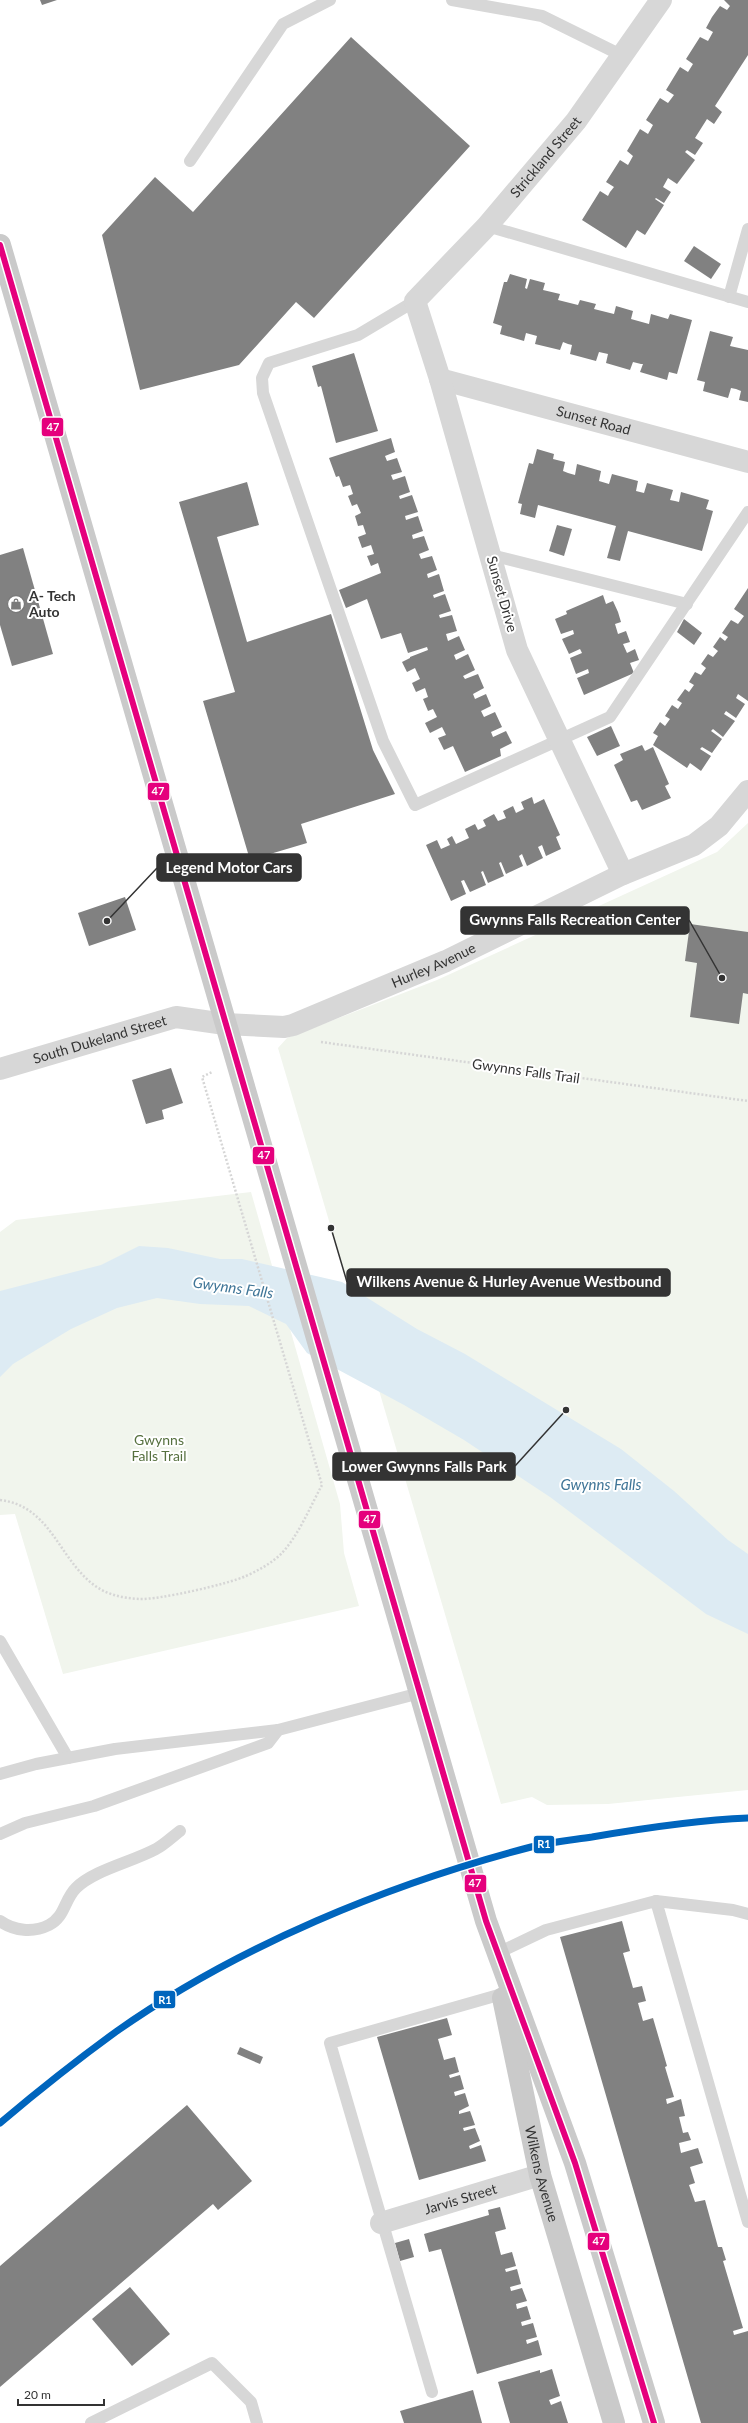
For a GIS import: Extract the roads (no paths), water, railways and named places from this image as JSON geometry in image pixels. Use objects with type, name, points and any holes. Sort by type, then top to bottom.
[{"type":"main road","name":"Wilkens Avenue","points":[[0,245],[486,1921],[540,2175],[614,2423]]},
{"type":"main road","name":"Wilkens Avenue","points":[[486,1921],[575,2163],[654,2423]]},
{"type":"street","name":"Strickland Street","points":[[415,301],[487,226],[576,121],[661,0]]},
{"type":"street","name":"Sunset Drive","points":[[415,301],[440,379],[517,650],[561,740],[623,874]]},
{"type":"street","name":"Sunset Road","points":[[440,379],[748,462]]},
{"type":"street","name":"Hurley Avenue","points":[[225,1024],[284,1027],[293,1025],[446,961],[623,874],[694,845],[719,826],[748,791]]},
{"type":"street","name":"South Dukeland Street","points":[[0,1069],[176,1018],[225,1024]]},
{"type":"street","name":"Jarvis Street","points":[[381,2223],[540,2175]]},
{"type":"lane","points":[[190,161],[283,24],[330,0]]},
{"type":"lane","points":[[452,0],[542,16],[623,56]]},
{"type":"lane","points":[[487,226],[748,302]]},
{"type":"lane","points":[[729,297],[748,229]]},
{"type":"lane","points":[[415,301],[358,335],[269,363],[262,378],[262,393],[383,741],[414,805],[610,717],[748,512]]},
{"type":"lane","points":[[491,555],[687,604]]},
{"type":"lane","points":[[0,1641],[68,1758]]},
{"type":"lane","points":[[0,1774],[115,1749],[278,1730],[420,1694]]},
{"type":"lane","points":[[0,1834],[25,1823],[94,1806],[268,1743],[278,1730]]},
{"type":"lane","points":[[0,1921],[10,1928],[20,1929],[35,1930],[49,1925],[61,1916],[70,1896],[83,1882],[157,1849],[180,1831]]},
{"type":"lane","points":[[498,1953],[546,1930],[656,1901],[733,1910],[748,1914]]},
{"type":"lane","points":[[656,1901],[748,2222]]},
{"type":"lane","points":[[432,2392],[381,2223],[330,2043],[502,1994]]},
{"type":"lane","points":[[91,2423],[212,2363],[251,2402],[257,2423]]},
{"type":"water","name":"Gwynns Falls","points":[[139,1246],[168,1248],[220,1259],[242,1259],[342,1282],[417,1329],[465,1354],[621,1449],[674,1491],[728,1540],[748,1554],[748,1634],[706,1614],[550,1497],[464,1440],[404,1405],[307,1353],[286,1324],[249,1306],[200,1304],[157,1298],[117,1308],[71,1329],[13,1364],[0,1377],[0,1291],[101,1265]]},
{"type":"place","name":"A- Tech Auto","points":[[16,604]]},
{"type":"place","name":"Legend Motor Cars","points":[[107,921]]},
{"type":"place","name":"Gwynns Falls Recreation Center","points":[[722,978]]},
{"type":"place","name":"Wilkens Avenue & Hurley Avenue Westbound","points":[[331,1228]]},
{"type":"place","name":"Lower Gwynns Falls Park","points":[[566,1410]]},
{"type":"park label","name":"Gwynns Falls Trail","points":[[159,1448]]}]
